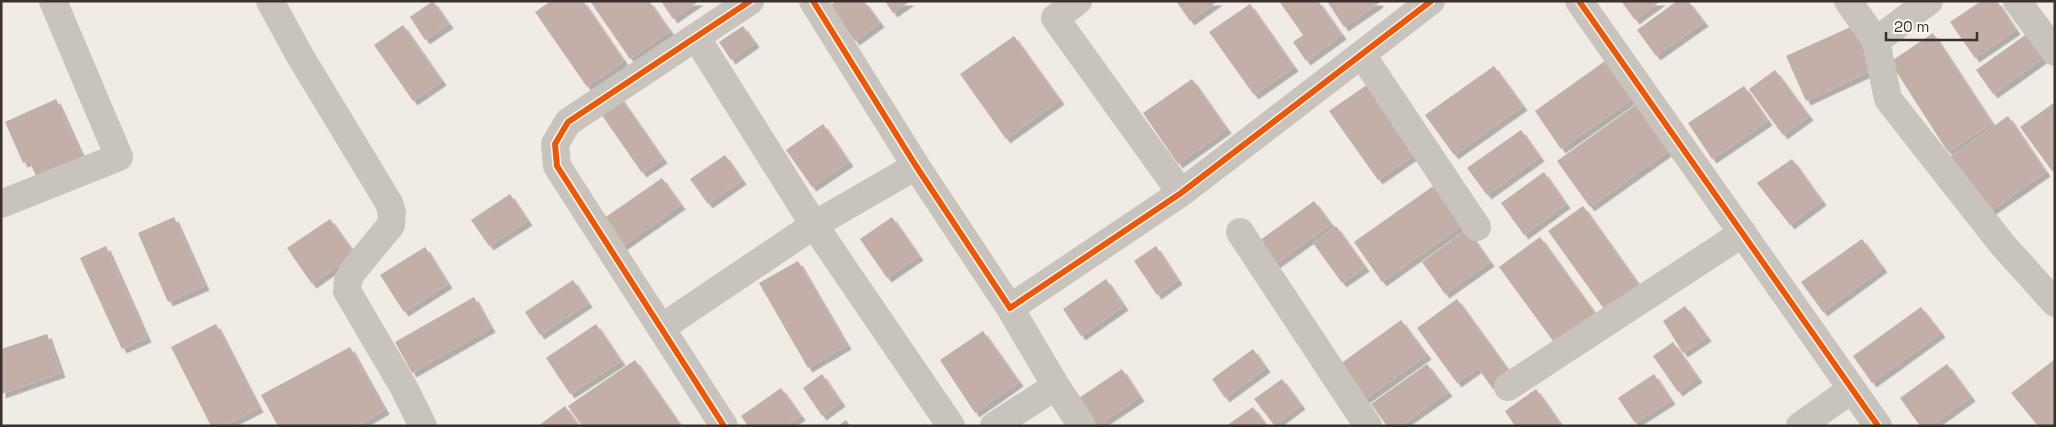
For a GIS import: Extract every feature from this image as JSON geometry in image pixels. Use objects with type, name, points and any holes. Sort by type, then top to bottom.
[{"type":"street","points":[[1,204],[119,157],[53,1]]},
{"type":"street","points":[[270,1],[300,56],[389,203],[392,212],[391,225],[353,271],[348,280],[347,291],[404,388],[423,426]]},
{"type":"street","points":[[724,426],[557,166],[556,144],[568,122],[750,1]]},
{"type":"street","points":[[813,1],[916,166],[1010,308],[1082,426]]},
{"type":"street","points":[[1078,1],[1049,10],[1181,193]]},
{"type":"street","points":[[1010,308],[1181,193],[1431,1]]},
{"type":"street","points":[[1579,1],[1878,426]]},
{"type":"street","points":[[1848,1],[1876,41],[1888,99],[2002,244],[2055,303]]},
{"type":"street","points":[[1876,41],[1929,1]]},
{"type":"street","points":[[2016,1],[2055,52]]},
{"type":"street","points":[[696,37],[814,224],[951,426]]},
{"type":"street","points":[[1362,54],[1477,227]]},
{"type":"street","points":[[661,328],[814,224],[916,166]]},
{"type":"street","points":[[1240,232],[1368,426]]},
{"type":"street","points":[[1508,387],[1743,233]]},
{"type":"street","points":[[994,426],[1056,386]]},
{"type":"street","points":[[1800,426],[1852,389]]},
{"type":"building","points":[[433,1],[449,24],[425,40],[410,17]]},
{"type":"building","points":[[551,1],[583,1],[624,61],[587,87],[535,12]]},
{"type":"building","points":[[590,1],[649,1],[670,31],[630,59]]},
{"type":"building","points":[[661,1],[699,1],[673,19]]},
{"type":"building","points":[[836,1],[864,1],[880,23],[855,41],[830,6]]},
{"type":"building","points":[[885,1],[910,1],[893,13]]},
{"type":"building","points":[[1176,1],[1218,1],[1190,21]]},
{"type":"building","points":[[1279,1],[1318,1],[1342,35],[1306,61],[1293,42],[1303,35]]},
{"type":"building","points":[[1327,1],[1378,1],[1379,3],[1344,27]]},
{"type":"building","points":[[1621,1],[1661,1],[1635,20]]},
{"type":"building","points":[[1677,1],[1688,1],[1704,22],[1656,56],[1637,30]]},
{"type":"building","points":[[1981,1],[1997,1],[2016,30],[1975,58],[1950,22]]},
{"type":"building","points":[[1250,4],[1294,67],[1254,95],[1209,32]]},
{"type":"building","points":[[403,25],[442,81],[413,101],[374,45]]},
{"type":"building","points":[[743,26],[755,43],[731,60],[719,42]]},
{"type":"building","points":[[1853,26],[1873,70],[1806,101],[1786,56]]},
{"type":"building","points":[[2031,31],[2048,55],[1993,94],[1976,70]]},
{"type":"building","points":[[1933,33],[1992,123],[1948,152],[1890,62]]},
{"type":"building","points":[[1014,36],[1060,100],[1006,139],[960,74]]},
{"type":"building","points":[[1605,61],[1632,99],[1561,149],[1535,111]]},
{"type":"building","points":[[1494,66],[1523,106],[1454,155],[1425,115]]},
{"type":"building","points":[[1775,70],[1809,116],[1783,135],[1749,89]]},
{"type":"building","points":[[1192,79],[1227,129],[1178,164],[1143,113]]},
{"type":"building","points":[[1371,82],[1420,151],[1378,180],[1329,111]]},
{"type":"building","points":[[1744,86],[1768,121],[1712,159],[1688,123]]},
{"type":"building","points":[[620,97],[663,159],[642,173],[599,111]]},
{"type":"building","points":[[56,99],[87,167],[42,188],[29,161],[23,163],[5,122]]},
{"type":"building","points":[[1641,101],[1674,147],[1590,207],[1557,161]]},
{"type":"building","points":[[2055,102],[2055,169],[2052,171],[2020,127]]},
{"type":"building","points":[[2008,116],[2046,172],[1989,212],[1950,157]]},
{"type":"building","points":[[823,124],[849,162],[812,187],[786,150]]},
{"type":"building","points":[[1521,130],[1540,157],[1487,195],[1467,168]]},
{"type":"building","points":[[725,155],[742,180],[708,204],[690,179]]},
{"type":"building","points":[[1792,159],[1822,201],[1790,225],[1757,183]]},
{"type":"building","points":[[1544,172],[1566,204],[1524,235],[1501,203]]},
{"type":"building","points":[[662,178],[681,205],[622,246],[603,219]]},
{"type":"building","points":[[1436,184],[1465,223],[1382,282],[1354,242]]},
{"type":"building","points":[[510,194],[528,221],[489,246],[471,220]]},
{"type":"building","points":[[1314,201],[1331,224],[1271,267],[1255,244]]},
{"type":"building","points":[[1583,206],[1642,289],[1607,313],[1548,231]]},
{"type":"building","points":[[174,217],[205,286],[168,302],[138,233]]},
{"type":"building","points":[[892,217],[919,256],[887,278],[860,239]]},
{"type":"building","points":[[330,219],[355,254],[312,284],[287,248]]},
{"type":"building","points":[[1336,226],[1365,267],[1342,283],[1313,243]]},
{"type":"building","points":[[1467,229],[1490,262],[1445,294],[1422,262]]},
{"type":"building","points":[[1540,237],[1602,323],[1561,352],[1499,267]]},
{"type":"building","points":[[1862,239],[1883,268],[1823,312],[1801,282]]},
{"type":"building","points":[[106,246],[147,338],[122,349],[80,258]]},
{"type":"building","points":[[1156,246],[1178,280],[1157,295],[1134,261]]},
{"type":"building","points":[[425,247],[448,284],[404,312],[380,275]]},
{"type":"building","points":[[798,261],[847,345],[808,368],[759,283]]},
{"type":"building","points":[[1106,279],[1124,306],[1081,336],[1063,309]]},
{"type":"building","points":[[573,280],[588,303],[540,335],[525,312]]},
{"type":"building","points":[[474,297],[491,328],[412,373],[395,342]]},
{"type":"building","points":[[1457,299],[1512,375],[1493,389],[1478,368],[1457,383],[1417,328]]},
{"type":"building","points":[[1685,306],[1707,337],[1683,353],[1663,321]]},
{"type":"building","points":[[1921,307],[1941,333],[1872,383],[1853,356]]},
{"type":"building","points":[[1401,320],[1427,355],[1361,402],[1336,367]]},
{"type":"building","points":[[216,324],[259,408],[224,426],[211,426],[171,347]]},
{"type":"building","points":[[596,324],[621,361],[570,394],[546,358]]},
{"type":"building","points":[[983,331],[1019,382],[975,413],[940,360]]},
{"type":"building","points":[[47,334],[61,373],[1,394],[1,349]]},
{"type":"building","points":[[1673,342],[1698,378],[1678,392],[1653,356]]},
{"type":"building","points":[[350,347],[385,410],[357,426],[278,426],[261,395]]},
{"type":"building","points":[[1253,349],[1266,368],[1225,398],[1212,379]]},
{"type":"building","points":[[2055,359],[2055,426],[2038,426],[2011,393]]},
{"type":"building","points":[[635,360],[681,426],[582,426],[568,406]]},
{"type":"building","points":[[1427,364],[1448,392],[1400,426],[1387,426],[1371,404]]},
{"type":"building","points":[[1947,364],[1971,397],[1931,426],[1920,426],[1900,398]]},
{"type":"building","points":[[1122,369],[1140,397],[1097,426],[1094,426],[1076,400]]},
{"type":"building","points":[[822,374],[841,402],[822,416],[803,388]]},
{"type":"building","points":[[1654,374],[1671,400],[1635,423],[1618,398]]},
{"type":"building","points":[[1282,379],[1301,405],[1274,425],[1254,399]]},
{"type":"building","points":[[781,388],[801,416],[786,426],[748,426],[741,416]]},
{"type":"building","points":[[1536,389],[1562,426],[1515,426],[1505,411]]},
{"type":"building","points":[[565,406],[579,426],[538,426]]},
{"type":"building","points":[[1253,407],[1267,426],[1226,426]]},
{"type":"building","points":[[846,420],[850,426],[838,426]]},
{"type":"cycle path","points":[[724,426],[557,166],[555,144],[568,122],[750,1]]},
{"type":"cycle path","points":[[813,1],[916,166],[1010,308],[1181,193],[1431,1]]},
{"type":"cycle path","points":[[1579,1],[1878,426]]}]
